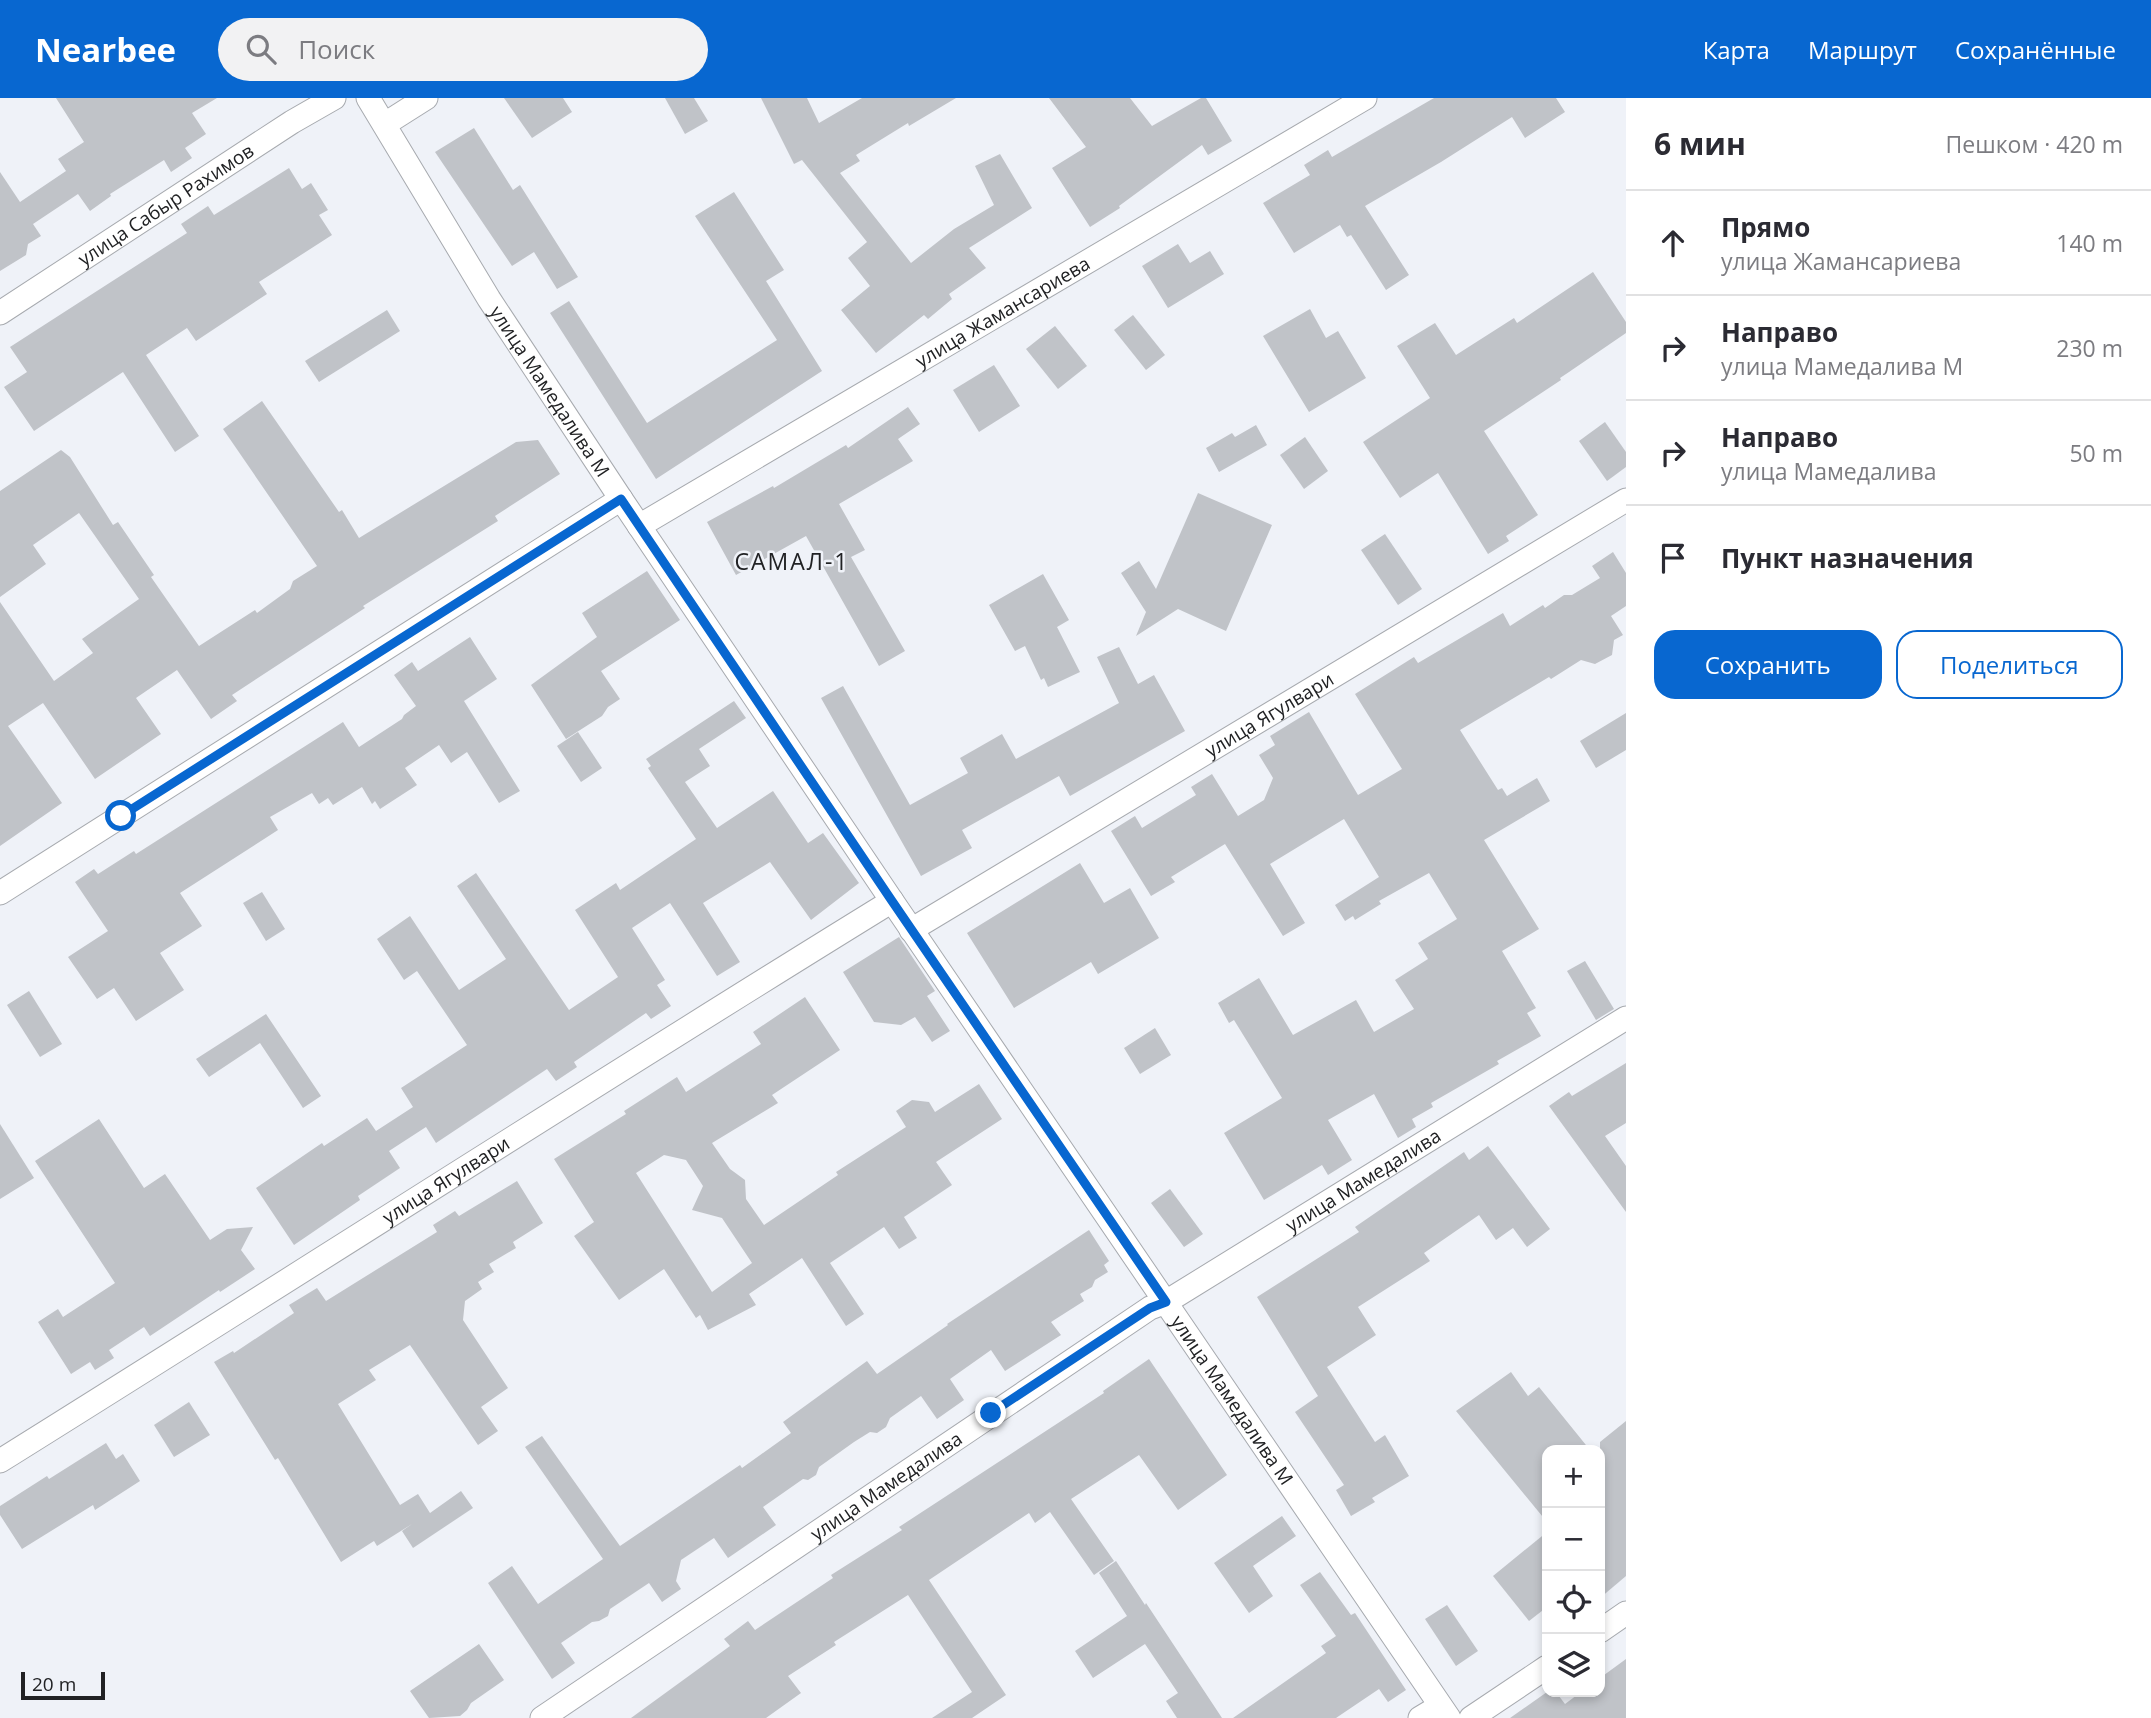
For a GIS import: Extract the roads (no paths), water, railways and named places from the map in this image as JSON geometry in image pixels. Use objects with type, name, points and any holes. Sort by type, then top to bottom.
[{"type":"street","name":"улица Сабыр Рахимов","points":[[0,313],[280,130],[334,98]]},
{"type":"street","name":"улица Мамедалива М","points":[[368,98],[489,299],[621,499],[1166,1302],[1436,1714]]},
{"type":"street","points":[[385,124],[426,98]]},
{"type":"street","name":"улица Жамансариева","points":[[639,526],[1365,98]]},
{"type":"street","points":[[0,893],[621,499]]},
{"type":"street","name":"улица Ягулвари","points":[[911,930],[1626,500]]},
{"type":"street","name":"улица Ягулвари","points":[[0,1461],[384,1221],[682,1030],[892,901]]},
{"type":"street","name":"улица Мамедалива","points":[[542,1718],[1150,1308],[1166,1302],[1626,1018]]},
{"type":"street","points":[[1605,1628],[1626,1613]]},
{"type":"street","points":[[1471,1718],[1542,1670]]},
{"type":"district","name":"САМАЛ-1","points":[[792,562]]}]
